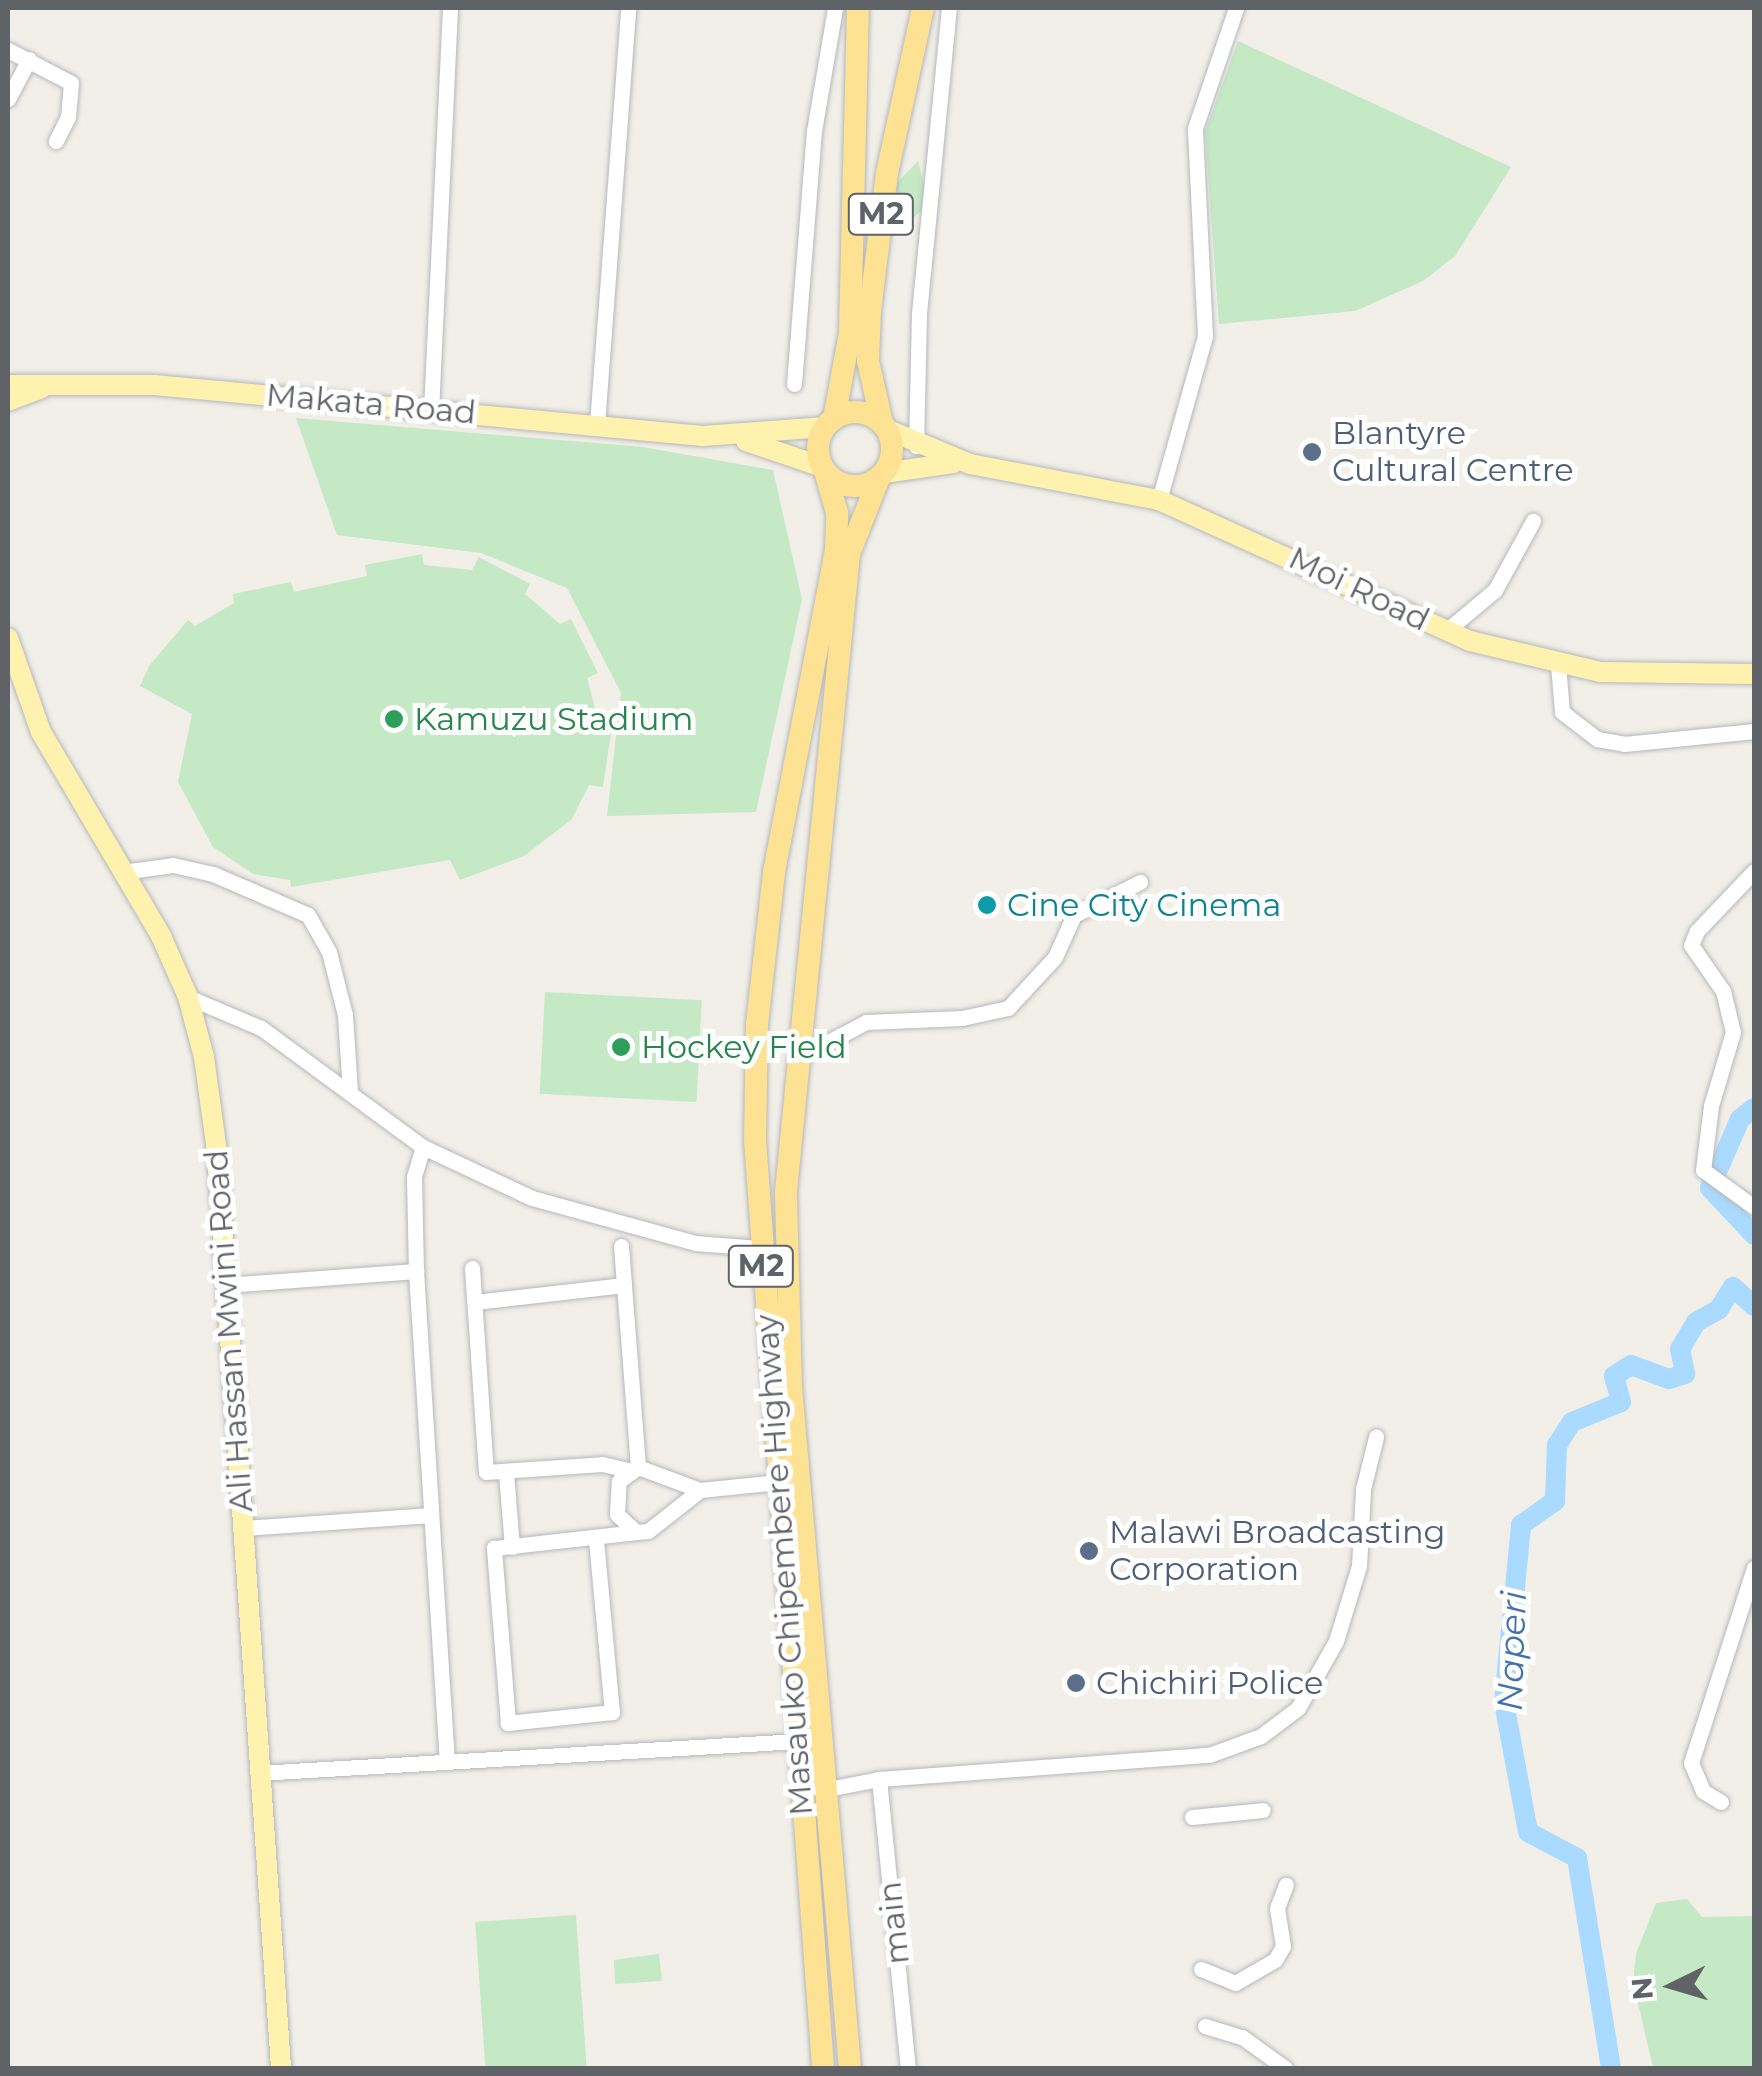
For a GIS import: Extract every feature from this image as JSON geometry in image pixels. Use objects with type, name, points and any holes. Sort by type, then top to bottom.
[{"type":"highway","name":"M2","points":[[824,469],[819,454],[850,333],[858,8]]},
{"type":"highway","name":"M2","points":[[881,475],[892,451],[868,361],[870,311],[886,173],[923,8]]},
{"type":"highway","points":[[830,423],[858,412],[884,426]]},
{"type":"highway","points":[[824,469],[856,486],[881,475]]},
{"type":"highway","name":"Masauko Chipembere Highway","points":[[823,2068],[759,1248],[757,1024],[774,872],[836,550],[837,513],[824,469]]},
{"type":"highway","name":"Masauko Chipembere Highway","points":[[850,2068],[787,1320],[786,1191],[797,1050],[850,554],[881,475]]},
{"type":"highway","points":[[757,1024],[797,1050]]},
{"type":"main road","name":"Makata Road","points":[[8,387],[154,386],[734,437],[830,423]]},
{"type":"main road","points":[[884,426],[916,446],[970,464]]},
{"type":"main road","name":"Makata Road","points":[[734,437],[824,469]]},
{"type":"main road","points":[[881,475],[970,464]]},
{"type":"main road","name":"Moi Road","points":[[970,464],[1159,500],[1446,631],[1558,665],[1642,676],[1754,674]]},
{"type":"main road","name":"Ali Hassan Mwini Road","points":[[8,638],[41,732],[188,997],[217,1152],[281,2068]]},
{"type":"street","points":[[431,411],[450,8]]},
{"type":"street","points":[[596,424],[628,8]]},
{"type":"street","points":[[794,384],[814,131],[835,8]]},
{"type":"street","points":[[916,446],[919,313],[949,8]]},
{"type":"street","points":[[1159,500],[1205,336],[1196,128],[1236,8]]},
{"type":"street","points":[[8,50],[72,86],[56,141]]},
{"type":"street","points":[[8,98],[29,60]]},
{"type":"street","points":[[1446,631],[1495,590],[1532,521]]},
{"type":"street","points":[[1558,665],[1562,712],[1597,739],[1624,744],[1754,731]]},
{"type":"street","points":[[122,872],[173,865],[213,874],[308,915],[329,952],[345,1016],[350,1092]]},
{"type":"street","points":[[1754,872],[1696,931],[1692,945],[1723,990],[1733,1032],[1710,1106],[1703,1170],[1754,1207]]},
{"type":"street","points":[[797,1050],[866,1022],[962,1018],[1008,1008],[1034,986],[1074,915],[1140,882]]},
{"type":"street","points":[[188,997],[261,1028],[424,1147],[532,1198],[695,1243],[759,1248]]},
{"type":"street","points":[[424,1147],[414,1176],[416,1272],[447,1762]]},
{"type":"street","points":[[621,1246],[634,1469],[615,1492],[617,1514],[636,1532]]},
{"type":"street","points":[[472,1268],[484,1468],[491,1475],[602,1464],[634,1469],[700,1490],[779,1482]]},
{"type":"street","points":[[225,1285],[416,1272]]},
{"type":"street","points":[[475,1302],[624,1285]]},
{"type":"street","points":[[828,1788],[879,1779],[1209,1756],[1261,1736],[1298,1708],[1336,1641],[1359,1566],[1363,1489],[1376,1437]]},
{"type":"street","points":[[506,1472],[512,1547]]},
{"type":"street","points":[[596,1540],[612,1712],[513,1724],[506,1718],[494,1548],[596,1540],[661,1526],[700,1490]]},
{"type":"street","points":[[244,1528],[431,1515]]},
{"type":"street","points":[[1721,1802],[1703,1790],[1691,1763],[1754,1568]]},
{"type":"street","points":[[258,1773],[799,1741]]},
{"type":"street","name":"main","points":[[879,1779],[908,2068]]},
{"type":"street","points":[[1192,1817],[1263,1810]]},
{"type":"street","points":[[1201,1968],[1235,1982],[1275,1960],[1283,1946],[1278,1908],[1286,1885]]},
{"type":"street","points":[[1205,2026],[1242,2037],[1285,2068]]},
{"type":"green space","points":[[1238,41],[1511,167],[1455,256],[1423,281],[1355,311],[1219,324],[1205,132]]},
{"type":"green space","points":[[918,161],[929,204],[911,220],[894,186]]},
{"type":"green space","points":[[296,418],[643,447],[773,470],[802,599],[756,812],[607,816],[621,693],[567,588],[481,553],[337,535]]},
{"type":"green space","name":"Kamuzu Stadium","points":[[422,554],[424,565],[472,570],[479,557],[530,584],[525,594],[560,624],[571,619],[598,673],[587,678],[599,724],[612,727],[603,787],[589,785],[572,819],[524,856],[460,880],[450,860],[291,887],[290,880],[253,874],[213,847],[178,782],[192,714],[140,686],[149,666],[188,620],[195,626],[234,603],[233,594],[291,582],[294,592],[367,576],[365,565]]},
{"type":"green space","name":"Hockey Field","points":[[545,992],[702,1000],[696,1102],[540,1094]]},
{"type":"green space","points":[[1687,1899],[1702,1917],[1754,1916],[1754,2068],[1653,2067],[1633,1982],[1636,1954],[1656,1903]]},
{"type":"green space","points":[[576,1915],[587,2068],[485,2068],[475,1922]]},
{"type":"green space","points":[[659,1954],[662,1981],[615,1984],[614,1960]]},
{"type":"waterway","points":[[1754,1108],[1740,1119],[1710,1188],[1754,1235]]},
{"type":"waterway","name":"Naperi","points":[[1611,2068],[1577,1858],[1528,1832],[1504,1702],[1521,1525],[1555,1501],[1557,1445],[1572,1422],[1621,1402],[1614,1376],[1631,1365],[1669,1379],[1685,1374],[1680,1349],[1696,1322],[1719,1309],[1733,1287],[1754,1306]]},
{"type":"place","name":"Blantyre Cultural Centre","points":[[1312,452]]},
{"type":"place","name":"Kamuzu Stadium","points":[[394,719]]},
{"type":"place","name":"Cine City Cinema","points":[[987,905]]},
{"type":"place","name":"Hockey Field","points":[[621,1047]]},
{"type":"place","name":"Malawi Broadcasting Corporation","points":[[1089,1551]]},
{"type":"place","name":"Chichiri Police","points":[[1076,1683]]}]
